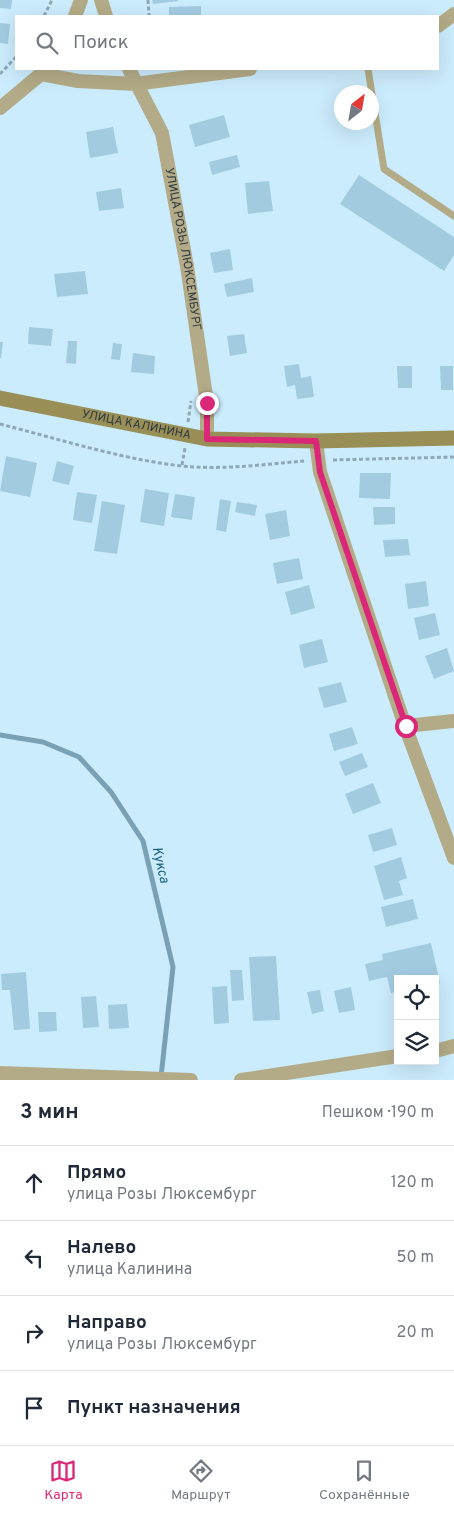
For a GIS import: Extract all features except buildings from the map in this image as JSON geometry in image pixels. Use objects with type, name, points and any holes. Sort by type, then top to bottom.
[{"type":"street","points":[[75,15],[81,0]]},
{"type":"street","points":[[101,0],[106,15]]},
{"type":"street","points":[[439,25],[454,14]]},
{"type":"street","name":"УЛИЦА РОЗЫ ЛЮКСЕМБУРГ","points":[[129,70],[162,133],[187,266],[207,403],[207,439]]},
{"type":"street","points":[[0,108],[43,71],[78,81],[135,84],[242,70]]},
{"type":"street","name":"УЛИЦА КАЛИНИНА","points":[[0,398],[207,439],[316,441],[454,438]]},
{"type":"street","points":[[316,441],[320,472],[406,726],[454,858]]},
{"type":"street","points":[[406,726],[454,721]]},
{"type":"street","points":[[439,1050],[454,1046]]},
{"type":"street","points":[[241,1080],[394,1057]]},
{"type":"street","points":[[0,1073],[191,1080]]},
{"type":"lane","points":[[368,70],[384,170],[454,216]]},
{"type":"path","points":[[44,15],[52,0]]},
{"type":"path","points":[[148,0],[149,15]]},
{"type":"path","points":[[0,74],[15,57]]},
{"type":"waterway","name":"Кукса","points":[[0,735],[43,742],[79,757],[111,792],[143,841],[173,967],[161,1077]]},
{"type":"route","points":[[207,403],[207,439],[316,441],[320,472],[406,726]]}]
